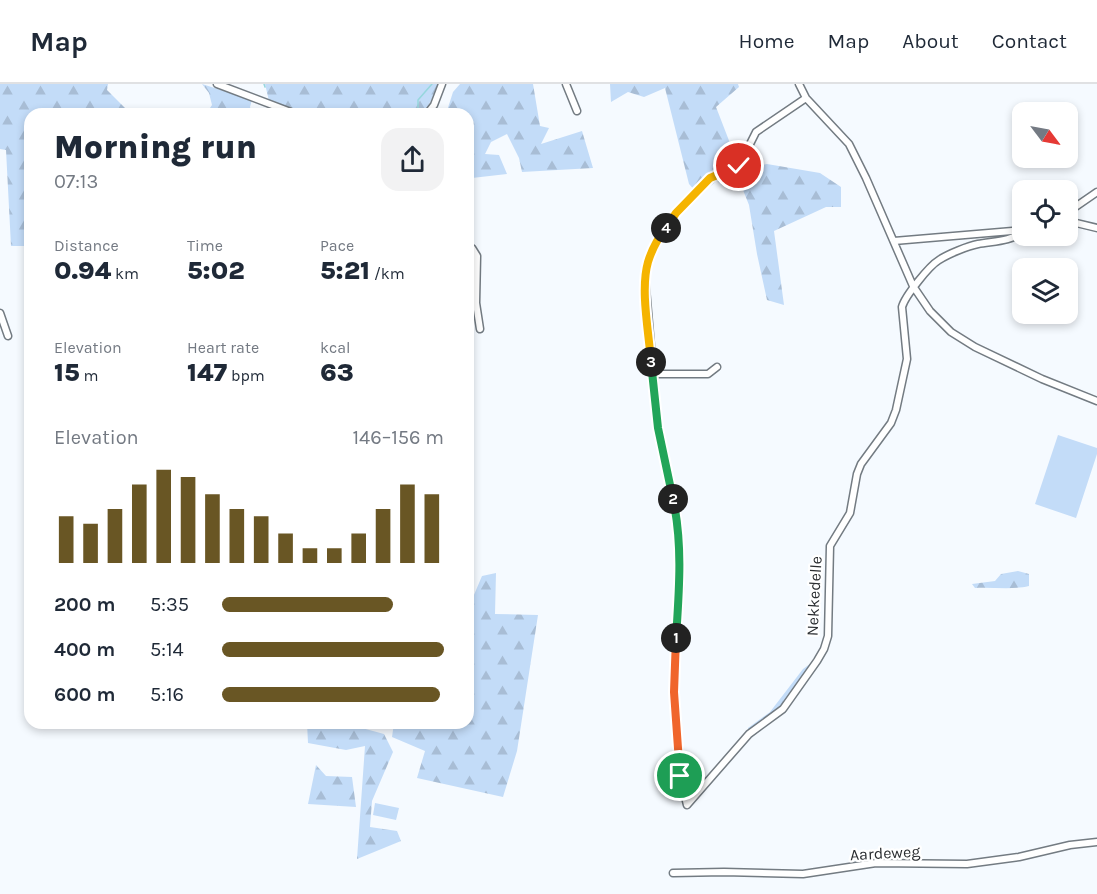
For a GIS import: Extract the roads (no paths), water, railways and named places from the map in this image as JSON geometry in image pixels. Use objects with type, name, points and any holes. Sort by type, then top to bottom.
[{"type":"street","points":[[216,84],[280,108]]},
{"type":"street","points":[[432,108],[442,84]]},
{"type":"street","points":[[566,84],[577,111]]},
{"type":"street","points":[[799,84],[806,98],[849,144],[913,286],[930,311],[944,326],[963,340],[1014,366],[1097,401]]},
{"type":"street","points":[[717,367],[708,374],[652,374],[645,277],[648,261],[658,239],[676,213],[697,190],[710,178],[739,166],[756,132],[806,98]]},
{"type":"street","points":[[1078,205],[1097,192]]},
{"type":"street","points":[[1078,223],[1097,228]]},
{"type":"street","points":[[894,241],[1012,232]]},
{"type":"street","points":[[913,286],[941,258],[976,244],[1012,238]]},
{"type":"street","points":[[474,251],[477,256],[476,303],[480,329]]},
{"type":"street","name":"Nekkedelle","points":[[652,374],[658,428],[677,520],[680,585],[674,692],[680,776],[687,805],[749,734],[783,709],[824,649],[828,636],[830,546],[850,513],[857,474],[861,465],[891,423],[896,410],[907,359],[902,307],[913,286]]},
{"type":"street","points":[[0,313],[8,336]]},
{"type":"street","name":"Aardeweg","points":[[673,873],[803,874],[876,863],[967,864],[1097,842]]},
{"type":"waterway","points":[[418,108],[418,100],[432,84]]}]
